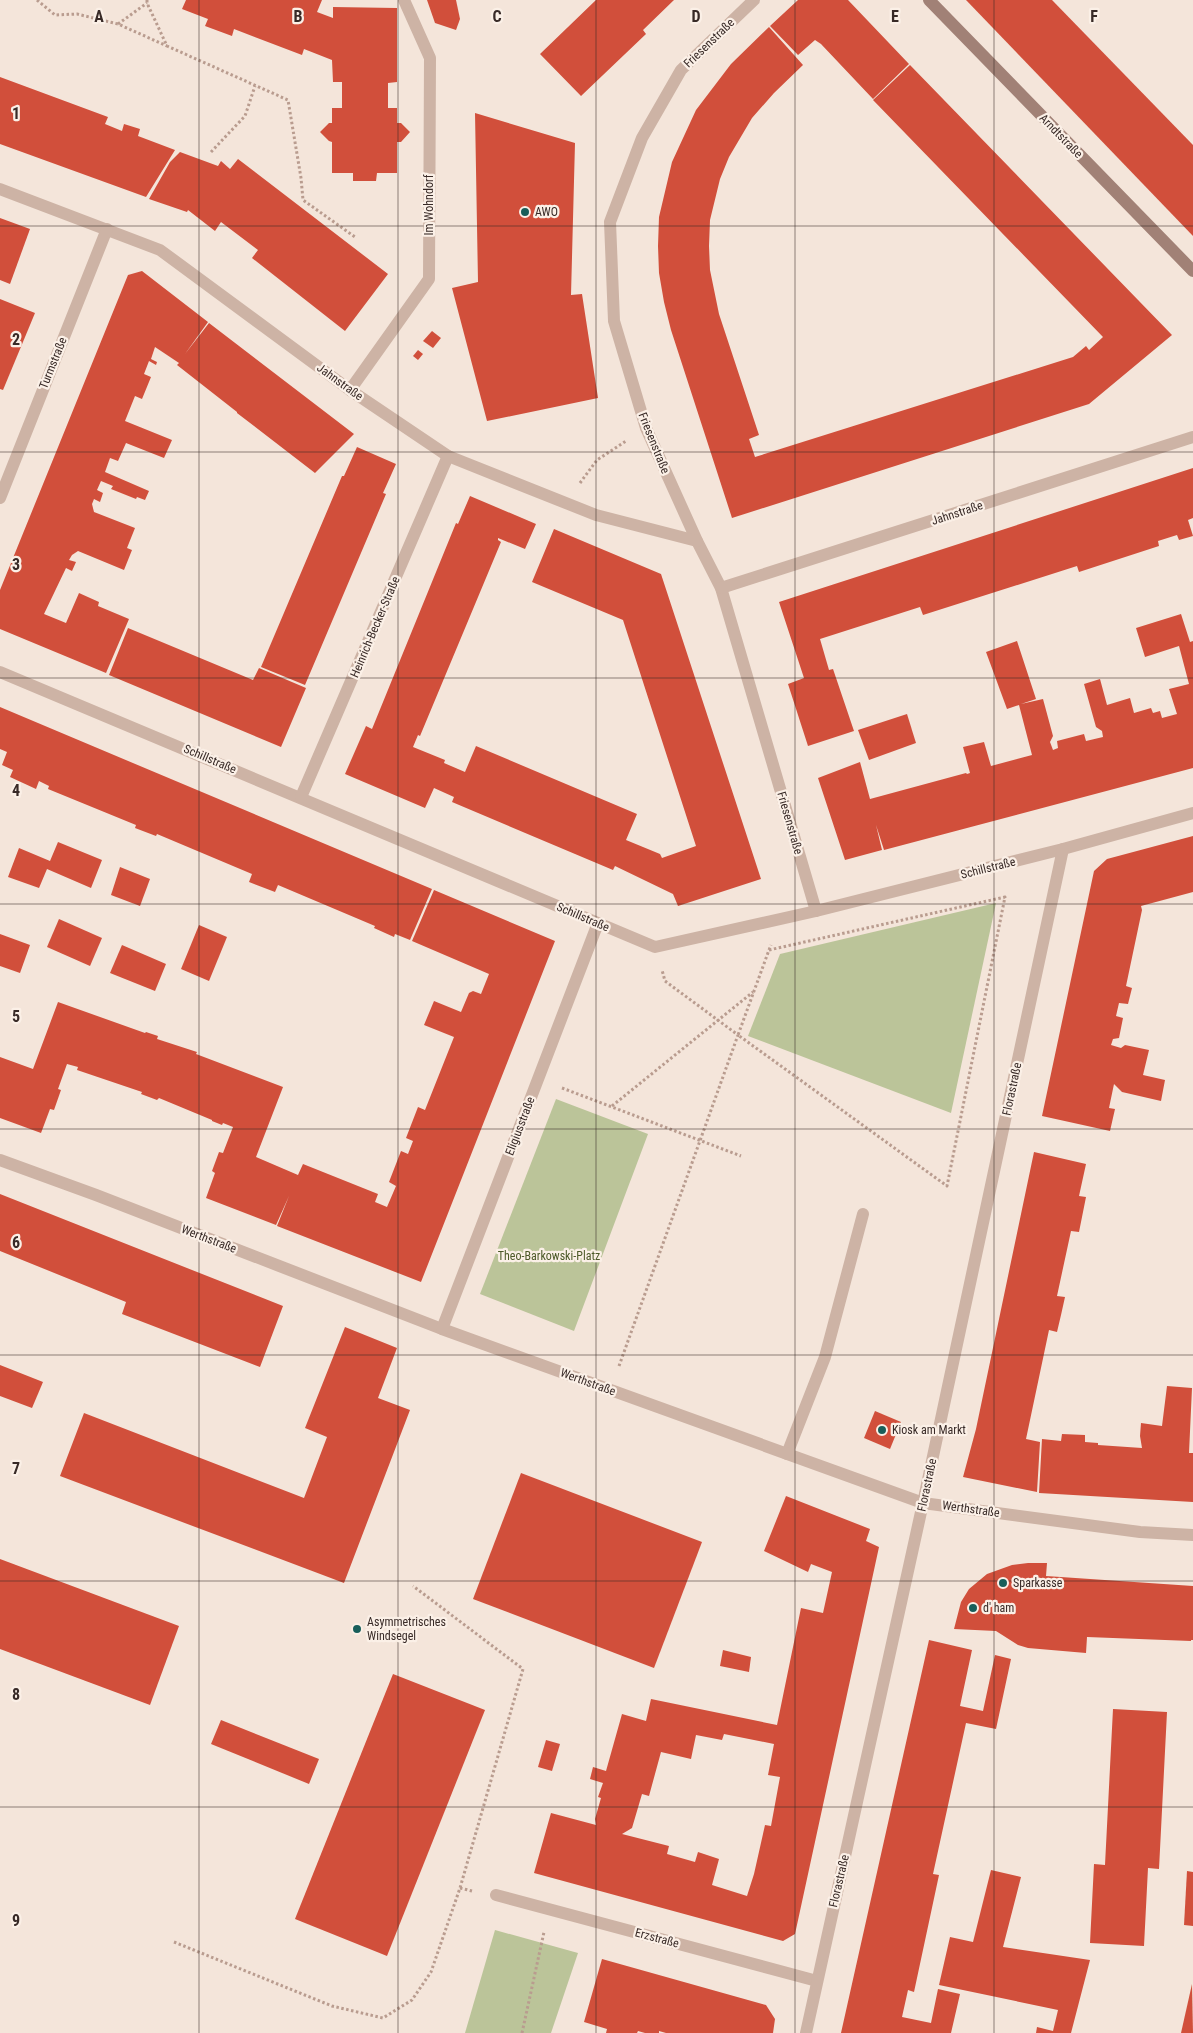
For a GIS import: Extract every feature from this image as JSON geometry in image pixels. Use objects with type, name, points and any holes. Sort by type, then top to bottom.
[{"type":"street","name":"Im Wohndorf","points":[[350,390],[429,279],[430,58],[404,0]]},
{"type":"street","name":"Friesenstraße","points":[[754,0],[680,70],[642,138],[610,222],[614,321],[646,428],[697,541],[721,588],[816,911]]},
{"type":"street","name":"Arndtstraße","points":[[929,0],[1193,272]]},
{"type":"street","name":"Jahnstraße","points":[[0,188],[160,250],[350,390],[448,456],[596,515],[697,541]]},
{"type":"street","name":"Turmstraße","points":[[0,498],[108,229]]},
{"type":"street","name":"Jahnstraße","points":[[721,588],[1193,437]]},
{"type":"street","name":"Heinrich-Becker-Straße","points":[[301,797],[448,456]]},
{"type":"street","name":"Schillstraße","points":[[0,672],[655,947],[816,911],[1063,849],[1193,813]]},
{"type":"street","name":"Florastraße","points":[[806,2033],[923,1502],[1063,849]]},
{"type":"street","name":"Eligiusstraße","points":[[442,1329],[598,923]]},
{"type":"street","name":"Werthstraße","points":[[0,1160],[96,1194],[442,1329],[923,1502],[1140,1532],[1193,1534]]},
{"type":"street","points":[[787,1454],[825,1357],[863,1214]]},
{"type":"street","name":"Erzstraße","points":[[496,1895],[817,1982]]},
{"type":"path","points":[[37,0],[55,15],[77,14],[118,24],[288,100],[303,200],[355,237]]},
{"type":"path","points":[[118,24],[147,1],[167,46]]},
{"type":"path","points":[[211,152],[246,116],[255,86]]},
{"type":"path","points":[[565,502],[597,460],[646,428]]},
{"type":"path","points":[[655,947],[666,981],[947,1186],[1005,897],[769,950]]},
{"type":"path","points":[[610,1390],[781,919]]},
{"type":"path","points":[[611,1107],[754,991]]},
{"type":"path","points":[[538,1079],[741,1156]]},
{"type":"path","points":[[174,1942],[332,2006],[383,2018],[412,2000],[431,1972],[460,1888],[523,1669],[413,1586]]},
{"type":"path","points":[[522,2033],[550,1910]]},
{"type":"green space","points":[[996,903],[951,1113],[748,1036],[780,954]]},
{"type":"green space","name":"Theo-Barkowski-Platz","points":[[556,1099],[648,1134],[574,1331],[480,1294]]},
{"type":"green space","points":[[495,1930],[578,1953],[551,2033],[465,2033]]},
{"type":"building","points":[[186,0],[322,0],[317,12],[333,18],[333,7],[397,8],[397,82],[388,83],[388,108],[397,108],[397,123],[401,123],[410,132],[401,142],[397,142],[397,173],[377,173],[376,181],[353,181],[353,173],[332,173],[332,142],[320,132],[329,123],[332,123],[332,108],[342,108],[342,82],[333,82],[332,60],[304,49],[302,55],[234,29],[232,36],[205,26],[208,19],[182,9]]},
{"type":"building","points":[[427,0],[456,0],[460,19],[456,30],[435,23]]},
{"type":"building","points":[[596,0],[674,0],[643,30],[646,34],[581,96],[540,54]]},
{"type":"building","points":[[798,0],[848,0],[909,64],[873,99],[821,44],[815,40],[798,55],[770,26]]},
{"type":"building","points":[[966,0],[1052,0],[1193,145],[1193,236]]},
{"type":"building","points":[[769,27],[803,65],[752,118],[729,157],[720,179],[710,220],[709,246],[710,270],[719,314],[759,435],[749,439],[755,457],[1073,357],[1086,346],[1089,350],[1103,337],[873,100],[910,65],[1172,335],[1089,404],[732,518],[671,330],[664,302],[659,273],[659,217],[672,162],[696,110],[731,64]]},
{"type":"building","points":[[0,77],[108,117],[105,124],[122,131],[124,124],[140,129],[138,136],[175,150],[146,197],[0,144]]},
{"type":"building","name":"AWO","points":[[475,113],[575,143],[571,295],[582,294],[598,398],[487,421],[452,288],[478,282]]},
{"type":"building","points":[[180,152],[218,166],[221,161],[230,169],[238,159],[388,274],[345,331],[252,258],[258,250],[221,222],[215,231],[188,210],[187,212],[149,199],[170,162]]},
{"type":"building","points":[[0,218],[30,229],[10,284],[0,280]]},
{"type":"building","points":[[142,271],[208,322],[185,354],[209,323],[354,434],[315,473],[177,365],[179,363],[155,347],[151,359],[157,362],[156,365],[149,361],[144,374],[151,377],[142,399],[135,396],[125,421],[172,440],[164,458],[126,443],[118,461],[110,458],[105,472],[149,491],[145,500],[137,497],[136,499],[111,489],[113,486],[101,481],[97,490],[103,493],[100,502],[94,499],[92,504],[94,512],[135,528],[127,548],[132,550],[124,570],[78,551],[69,560],[76,562],[72,571],[66,568],[44,614],[66,623],[79,593],[99,602],[98,606],[129,619],[106,673],[0,629],[0,590],[128,275]]},
{"type":"building","points":[[0,299],[35,313],[3,390],[0,389]]},
{"type":"building","points":[[432,331],[441,338],[433,348],[423,341]]},
{"type":"building","points":[[418,350],[423,354],[418,360],[413,356]]},
{"type":"building","points":[[357,447],[396,464],[383,493],[386,494],[305,685],[261,667],[342,476],[344,476]]},
{"type":"building","points":[[1193,468],[1193,518],[1188,520],[1193,536],[1179,540],[1177,535],[1158,541],[1159,546],[1079,572],[1077,566],[923,615],[920,607],[820,639],[829,670],[833,669],[854,731],[808,746],[788,684],[804,678],[779,602]]},
{"type":"building","points":[[470,496],[536,524],[525,549],[498,538],[501,542],[420,736],[418,735],[413,747],[445,760],[444,763],[465,772],[476,746],[637,814],[626,840],[660,854],[662,858],[696,846],[623,620],[532,582],[554,529],[661,574],[761,879],[678,906],[673,894],[615,866],[613,870],[452,802],[454,797],[434,788],[425,808],[345,774],[366,726],[372,729],[456,523],[458,524]]},
{"type":"building","points":[[1181,614],[1190,642],[1193,641],[1193,768],[884,850],[876,825],[882,850],[845,860],[818,778],[860,762],[870,799],[970,773],[963,747],[984,742],[991,766],[1032,755],[1019,705],[1007,709],[986,652],[1017,641],[1036,699],[1021,704],[1043,699],[1053,736],[1050,742],[1053,750],[1058,748],[1057,741],[1084,734],[1086,741],[1103,737],[1102,731],[1096,727],[1084,684],[1100,679],[1107,705],[1130,698],[1134,713],[1151,708],[1153,713],[1160,711],[1162,718],[1177,714],[1169,689],[1189,684],[1179,646],[1145,657],[1136,628]]},
{"type":"building","points":[[128,628],[253,680],[259,668],[306,688],[281,747],[109,675]]},
{"type":"building","points":[[0,707],[432,889],[410,940],[395,934],[394,937],[374,928],[375,926],[278,885],[275,892],[249,882],[252,874],[157,834],[156,836],[135,828],[136,825],[48,789],[49,786],[39,781],[36,789],[10,777],[13,770],[2,765],[7,752],[0,749]]},
{"type":"building","points":[[907,714],[916,743],[869,760],[858,730]]},
{"type":"building","points":[[1193,836],[1193,892],[1141,906],[1142,910],[1126,986],[1132,988],[1128,1004],[1119,1003],[1116,1016],[1123,1018],[1119,1038],[1113,1039],[1111,1045],[1121,1048],[1125,1045],[1149,1050],[1143,1075],[1165,1080],[1161,1101],[1122,1092],[1114,1084],[1109,1108],[1115,1109],[1110,1131],[1042,1116],[1094,871],[1107,859]]},
{"type":"building","points":[[58,842],[102,860],[91,888],[47,869],[39,888],[8,877],[19,848],[50,861]]},
{"type":"building","points":[[120,867],[150,879],[140,906],[111,895]]},
{"type":"building","points":[[434,890],[555,941],[421,1282],[277,1226],[289,1196],[276,1225],[206,1198],[215,1173],[212,1171],[219,1152],[223,1153],[233,1127],[223,1123],[222,1125],[159,1098],[157,1100],[141,1094],[142,1092],[77,1070],[78,1067],[67,1064],[58,1089],[61,1090],[54,1110],[50,1109],[41,1133],[0,1118],[0,1057],[33,1069],[58,1002],[158,1036],[157,1039],[197,1052],[196,1054],[283,1087],[256,1157],[298,1175],[303,1164],[378,1194],[375,1202],[387,1207],[396,1186],[389,1182],[401,1151],[408,1154],[413,1141],[406,1138],[418,1107],[425,1110],[454,1037],[424,1025],[434,1001],[461,1012],[469,993],[473,991],[481,994],[489,974],[412,941]]},
{"type":"building","points":[[59,919],[102,938],[90,966],[47,947]]},
{"type":"building","points":[[199,925],[227,937],[209,981],[181,969]]},
{"type":"building","points":[[0,934],[30,945],[20,973],[0,966]]},
{"type":"building","points":[[122,945],[166,964],[155,991],[110,973]]},
{"type":"building","points":[[1034,1152],[1086,1164],[1079,1196],[1086,1197],[1079,1232],[1071,1231],[1057,1296],[1065,1297],[1057,1332],[1049,1330],[1026,1439],[1040,1442],[1037,1492],[963,1477],[976,1429]]},
{"type":"building","points":[[0,1194],[283,1306],[260,1367],[122,1314],[126,1302],[0,1251]]},
{"type":"building","points":[[345,1327],[397,1348],[378,1398],[410,1410],[344,1583],[60,1476],[84,1413],[304,1498],[327,1437],[305,1428]]},
{"type":"building","points":[[0,1365],[43,1382],[32,1408],[0,1396]]},
{"type":"building","points":[[1167,1386],[1192,1388],[1189,1453],[1193,1453],[1193,1502],[1039,1493],[1042,1439],[1061,1441],[1062,1434],[1085,1435],[1085,1442],[1098,1443],[1098,1445],[1142,1448],[1140,1436],[1141,1423],[1162,1426]]},
{"type":"building","name":"Kiosk am Markt","points":[[875,1411],[901,1422],[890,1449],[864,1438]]},
{"type":"building","points":[[521,1473],[702,1542],[654,1668],[473,1599]]},
{"type":"building","points":[[786,1496],[870,1529],[866,1541],[879,1547],[795,1934],[783,1941],[534,1873],[551,1813],[596,1825],[595,1819],[601,1798],[598,1797],[603,1783],[590,1779],[593,1767],[606,1771],[622,1714],[646,1721],[651,1699],[777,1725],[801,1608],[823,1613],[832,1572],[811,1564],[808,1572],[764,1551]],"holes":[[[724,1734],[774,1744],[768,1775],[780,1777],[771,1826],[765,1825],[747,1896],[712,1885],[719,1859],[698,1852],[695,1862],[667,1854],[669,1846],[622,1834],[632,1828],[642,1794],[649,1796],[661,1752],[691,1759],[696,1735],[722,1740]]]},
{"type":"building","points":[[0,1559],[179,1626],[150,1705],[0,1649]]},
{"type":"building","points":[[1047,1563],[1046,1576],[1193,1586],[1193,1640],[1087,1637],[1086,1653],[1028,1648],[1018,1645],[996,1631],[954,1629],[961,1602],[969,1589],[987,1574],[1012,1565]]},
{"type":"building","points":[[929,1640],[972,1650],[960,1706],[983,1711],[995,1655],[1011,1659],[996,1729],[966,1723],[933,1874],[939,1875],[914,1992],[908,1990],[902,2017],[931,2023],[938,1989],[960,1994],[951,2033],[841,2033]]},
{"type":"building","points":[[723,1650],[751,1657],[749,1672],[720,1666]]},
{"type":"building","points":[[393,1674],[485,1710],[387,1956],[295,1919]]},
{"type":"building","points":[[1113,1709],[1167,1712],[1159,1869],[1148,1868],[1144,1946],[1090,1943],[1094,1864],[1105,1865]]},
{"type":"building","points":[[221,1720],[319,1759],[309,1784],[211,1744]]},
{"type":"building","points":[[546,1740],[560,1744],[552,1771],[538,1767]]},
{"type":"building","points":[[991,1870],[1021,1877],[1003,1947],[1090,1960],[1071,2033],[1036,2033],[1037,2027],[1053,2031],[1058,2010],[939,1985],[950,1937],[973,1942]]},
{"type":"building","points":[[1187,1871],[1193,1872],[1193,1926],[1184,1925]]},
{"type":"building","points":[[602,1959],[766,2005],[775,2019],[773,2033],[666,2033],[659,2031],[659,2033],[645,2033],[638,2031],[637,2033],[606,2033],[607,2029],[584,2022]]},
{"type":"building","points":[[1192,1984],[1193,2033],[1181,2033]]},
{"type":"place","name":"AWO","points":[[525,212]]},
{"type":"place","name":"Kiosk am Markt","points":[[882,1430]]},
{"type":"place","name":"Sparkasse","points":[[1003,1583]]},
{"type":"place","name":"d' ham","points":[[973,1608]]},
{"type":"place","name":"Asymmetrisches Windsegel","points":[[357,1629]]}]
